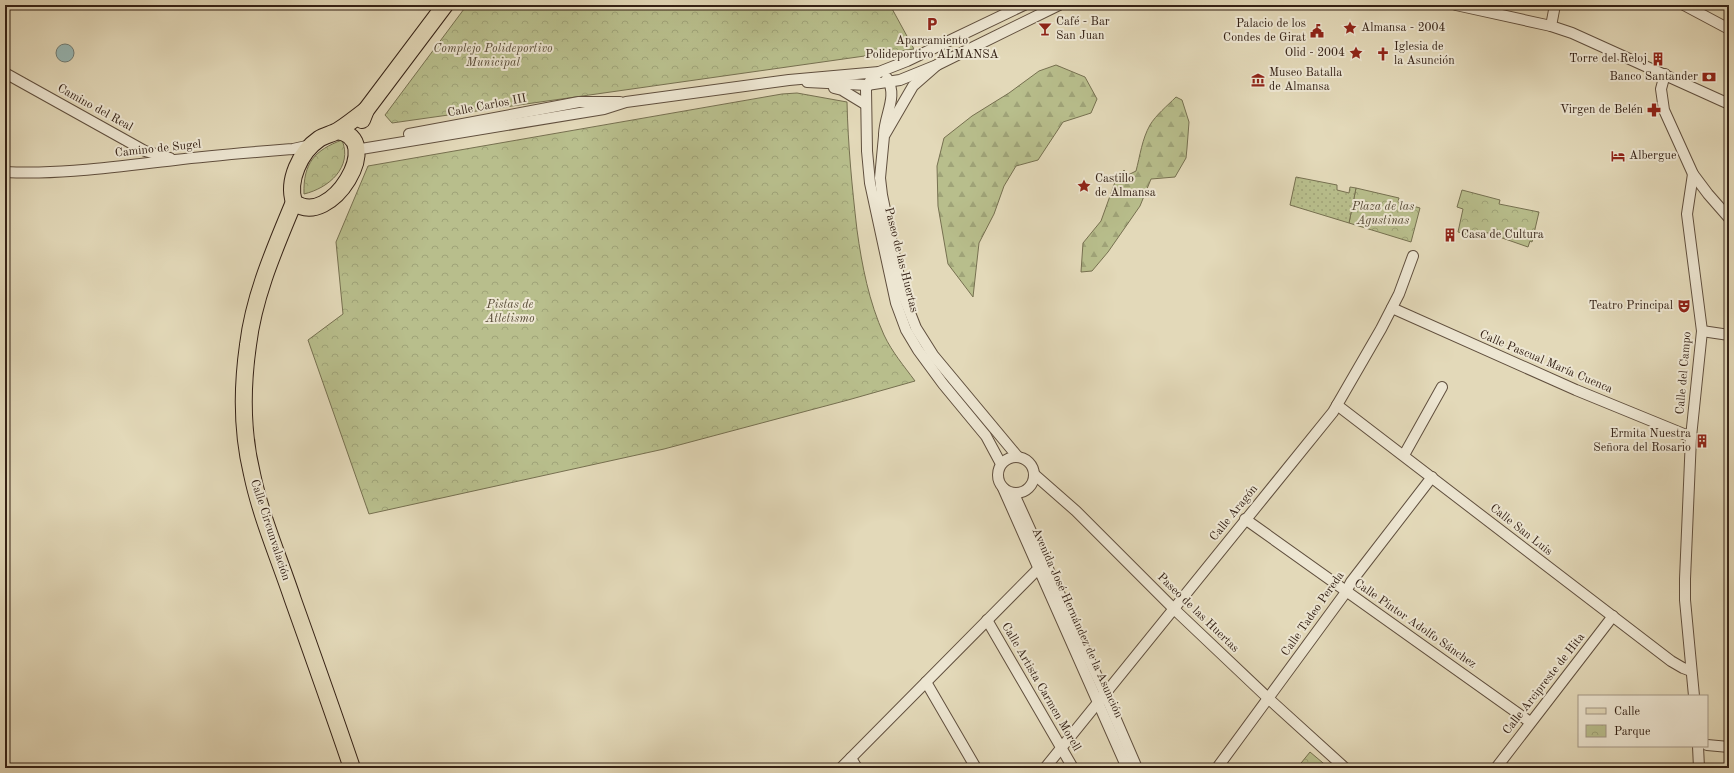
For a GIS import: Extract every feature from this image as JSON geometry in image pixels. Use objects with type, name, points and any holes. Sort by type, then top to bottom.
[{"type":"main road","points":[[366,110],[355,145],[354,167],[345,185],[330,199],[311,208],[299,205],[291,188],[296,170],[313,144],[326,135],[337,131],[366,110],[446,5]]},
{"type":"main road","points":[[337,131],[347,133],[355,145]]},
{"type":"main road","name":"Calle Circunvalación","points":[[299,205],[279,238],[260,291],[248,344],[244,399],[248,454],[256,494],[265,522],[352,768]]},
{"type":"street","points":[[867,86],[879,72],[907,61],[1024,5]]},
{"type":"street","points":[[937,65],[1059,5]]},
{"type":"street","points":[[1456,5],[1551,26],[1582,37],[1729,104]]},
{"type":"street","points":[[1551,26],[1555,5]]},
{"type":"street","points":[[1684,5],[1729,28]]},
{"type":"street","name":"Calle Carlos III","points":[[789,80],[818,84],[867,86],[908,78],[937,65]]},
{"type":"street","name":"Paseo de las Huertas","points":[[884,136],[913,86],[937,65]]},
{"type":"street","points":[[879,72],[886,76],[884,83]]},
{"type":"street","name":"Calle Carlos III","points":[[355,145],[604,109],[626,102],[789,80],[879,72]]},
{"type":"street","name":"Camino del Real","points":[[5,73],[145,151],[174,160]]},
{"type":"street","points":[[1664,74],[1661,89],[1664,110],[1693,174],[1729,218]]},
{"type":"street","name":"Paseo de las Huertas","points":[[884,83],[892,95],[887,114],[884,136],[880,178],[882,196],[903,295],[911,318],[921,338],[933,355],[1018,457]]},
{"type":"street","points":[[818,84],[842,90],[865,104]]},
{"type":"street","name":"Paseo de las Huertas","points":[[867,86],[865,104],[870,184],[896,303],[901,318],[906,330],[918,350],[943,384],[986,436],[1001,464]]},
{"type":"street","name":"Camino de Sugel","points":[[5,172],[28,173],[121,167],[174,160],[293,149],[313,144]]},
{"type":"street","name":"Calle del Campo","points":[[1693,174],[1687,214],[1702,331],[1691,437],[1685,600],[1694,695]]},
{"type":"street","name":"Calle Aragón","points":[[1045,768],[1337,405],[1392,308],[1413,256]]},
{"type":"street","name":"Calle Pascual María Cuenca","points":[[1392,308],[1576,390],[1691,437]]},
{"type":"street","points":[[1702,331],[1729,335]]},
{"type":"street","points":[[1404,455],[1442,387]]},
{"type":"street","name":"Calle San Luis","points":[[1337,405],[1671,661],[1692,671]]},
{"type":"street","points":[[1018,457],[1025,459],[1030,463],[1034,474],[1034,481],[1026,491],[1014,494],[1003,488],[997,476],[1001,464],[1006,459],[1018,457]]},
{"type":"street","name":"Paseo de las Huertas","points":[[1034,474],[1076,511],[1173,608],[1269,699],[1345,768]]},
{"type":"street","name":"Calle Tadeo Pereda","points":[[1217,768],[1269,699],[1346,592],[1351,582],[1432,477]]},
{"type":"street","name":"Avenida José Hernández de la Asunción","points":[[1003,488],[1127,768]]},
{"type":"street","name":"Avenida José Hernández de la Asunción","points":[[1014,494],[1137,768]]},
{"type":"street","name":"Calle Pintor Adolfo Sánchez","points":[[1245,519],[1530,722]]},
{"type":"street","points":[[841,768],[1038,569]]},
{"type":"street","name":"Calle Arcipreste de Hita","points":[[1496,768],[1612,616]]},
{"type":"street","name":"Calle Artista Carmen Morell","points":[[987,620],[1073,768]]},
{"type":"street","points":[[926,682],[976,768]]},
{"type":"street","points":[[1708,745],[1729,747]]},
{"type":"street","points":[[1698,747],[1699,768]]},
{"type":"street","points":[[851,758],[857,768]]},
{"type":"green space","name":"Complejo Polideportivo Municipal","points":[[467,5],[890,5],[914,49],[392,123],[385,115]]},
{"type":"green space","points":[[1056,65],[1085,77],[1097,99],[1091,113],[1063,122],[1038,160],[1016,166],[1004,186],[994,214],[979,243],[973,297],[948,264],[938,206],[937,166],[944,138],[972,116],[1009,93],[1039,71]]},
{"type":"green space","name":"Pistas de Atletismo","points":[[797,93],[847,102],[849,150],[855,214],[867,284],[874,310],[884,335],[894,353],[915,381],[664,449],[369,514],[308,340],[343,314],[336,242],[368,166],[782,94]]},
{"type":"green space","points":[[1176,97],[1182,100],[1189,122],[1186,158],[1175,177],[1151,179],[1140,206],[1108,252],[1092,271],[1081,272],[1083,243],[1101,221],[1115,182],[1124,170],[1128,175],[1136,171],[1147,130],[1158,114]]},
{"type":"green space","points":[[342,140],[345,150],[344,159],[336,175],[322,187],[304,194],[306,174],[312,159],[325,148]]},
{"type":"green space","points":[[1296,177],[1337,185],[1337,190],[1349,193],[1350,187],[1356,188],[1349,223],[1290,205]]},
{"type":"green space","name":"Plaza de las Agustinas","points":[[1356,188],[1399,198],[1398,202],[1420,208],[1411,242],[1349,223]]},
{"type":"green space","points":[[1462,190],[1500,200],[1499,204],[1539,212],[1532,242],[1530,241],[1528,247],[1485,232],[1483,239],[1458,232],[1463,209],[1457,207]]},
{"type":"green space","points":[[1310,752],[1329,768],[1297,768]]},
{"type":"water","points":[[61,44],[69,44],[74,49],[72,60],[69,62],[61,62],[56,57],[56,49]]},
{"type":"place","name":"Aparcamiento Polideportivo ALMANSA","points":[[932,24]]},
{"type":"place","name":"Almansa - 2004","points":[[1350,28]]},
{"type":"place","name":"Café - Bar San Juan","points":[[1045,29]]},
{"type":"place","name":"Palacio de los Condes de Girat","points":[[1317,31]]},
{"type":"place","name":"Olid - 2004","points":[[1356,53]]},
{"type":"place","name":"Iglesia de la Asunción","points":[[1383,54]]},
{"type":"place","name":"Torre del Reloj","points":[[1658,59]]},
{"type":"place","name":"Banco Santander","points":[[1709,77]]},
{"type":"place","name":"Museo Batalla de Almansa","points":[[1258,80]]},
{"type":"place","name":"Virgen de Belén","points":[[1654,110]]},
{"type":"place","name":"Albergue","points":[[1618,156]]},
{"type":"place","name":"Castillo de Almansa","points":[[1084,186]]},
{"type":"place","name":"Casa de Cultura","points":[[1450,235]]},
{"type":"place","name":"Teatro Principal","points":[[1684,306]]},
{"type":"place","name":"Ermita Nuestra Señora del Rosario","points":[[1702,441]]}]
